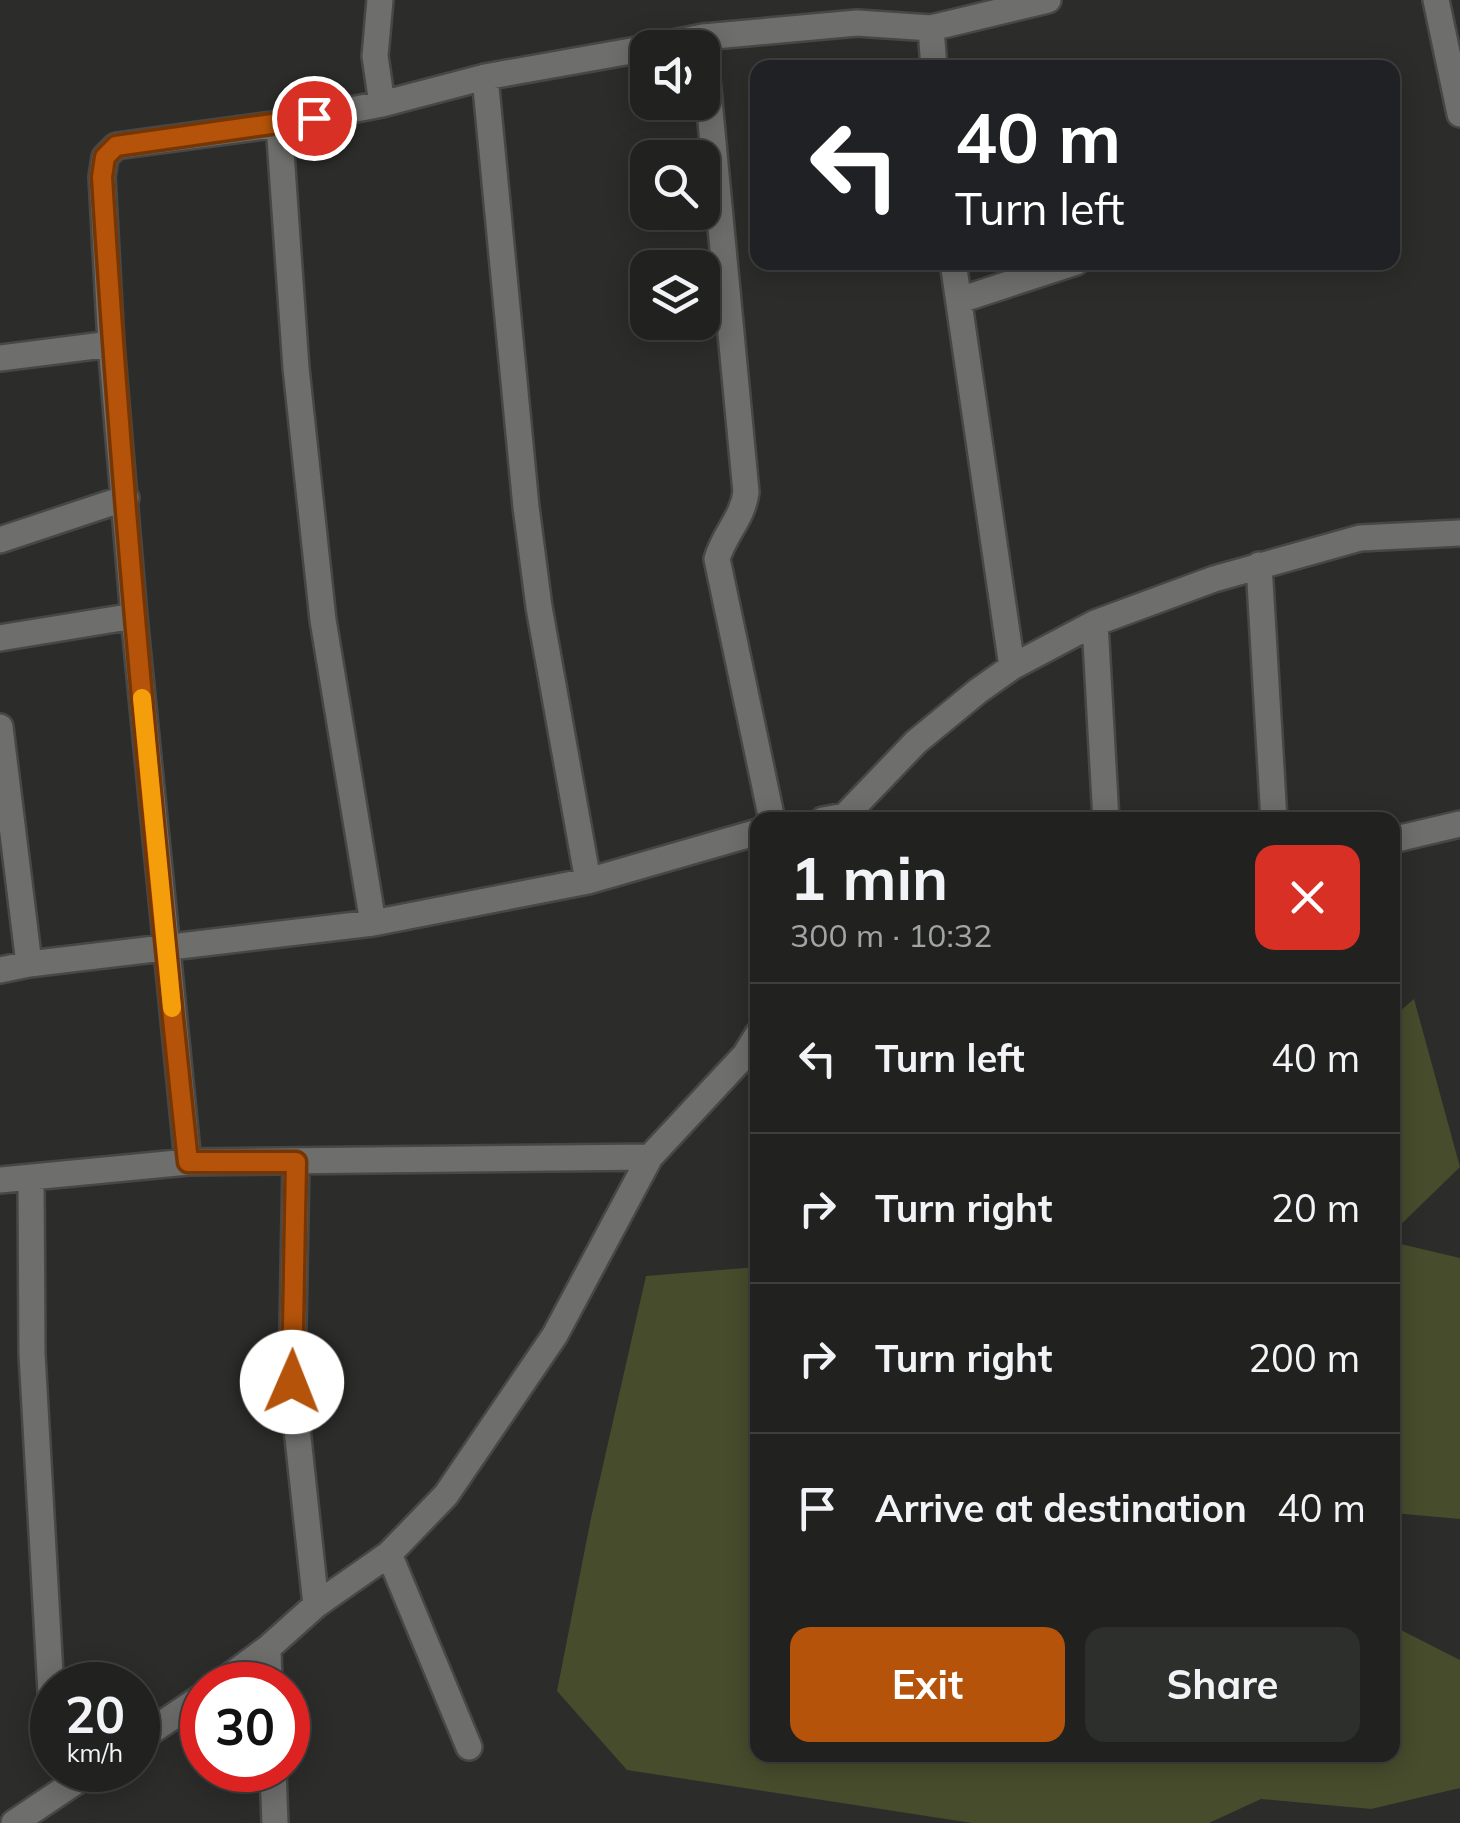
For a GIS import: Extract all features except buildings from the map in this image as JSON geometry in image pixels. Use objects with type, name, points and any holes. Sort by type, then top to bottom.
[{"type":"street","points":[[380,0],[375,56],[382,104]]},
{"type":"street","points":[[1436,0],[1460,114]]},
{"type":"street","points":[[720,34],[856,12],[931,28],[1036,2]]},
{"type":"street","points":[[931,28],[933,60]]},
{"type":"street","points":[[188,1162],[111,344],[102,177],[105,157],[116,146],[279,124],[485,78],[630,51]]},
{"type":"street","points":[[485,78],[536,590],[588,881]]},
{"type":"street","points":[[711,120],[746,492],[744,507],[721,543],[717,559],[770,812]]},
{"type":"street","points":[[279,124],[296,368],[320,601],[372,923]]},
{"type":"street","points":[[954,270],[1012,667]]},
{"type":"street","points":[[960,300],[1052,270]]},
{"type":"street","points":[[0,358],[111,344]]},
{"type":"street","points":[[0,540],[126,498]]},
{"type":"street","points":[[844,812],[916,742],[1012,667],[1095,622],[1260,565],[1360,538],[1460,534]]},
{"type":"street","points":[[1260,565],[1274,812]]},
{"type":"street","points":[[0,638],[134,616]]},
{"type":"street","points":[[1095,622],[1106,812]]},
{"type":"street","points":[[0,727],[30,964]]},
{"type":"street","points":[[1400,838],[1460,824]]},
{"type":"street","points":[[0,970],[372,923],[588,881],[750,834]]},
{"type":"street","points":[[249,1662],[316,1605],[389,1554],[446,1495],[555,1335],[650,1156],[750,1046]]},
{"type":"street","points":[[0,1180],[188,1162],[650,1156]]},
{"type":"street","points":[[296,1162],[292,1382],[316,1605]]},
{"type":"street","points":[[32,1178],[32,1354],[49,1662]]},
{"type":"street","points":[[389,1554],[468,1748]]},
{"type":"street","points":[[268,1648],[268,1662]]},
{"type":"street","points":[[14,1823],[46,1792]]},
{"type":"street","points":[[274,1792],[275,1823]]},
{"type":"green space","points":[[1414,999],[1460,1167],[1400,1225],[1400,1011]]},
{"type":"green space","points":[[1400,1244],[1460,1258],[1460,1519],[1400,1514]]},
{"type":"green space","points":[[750,1268],[750,1762],[1400,1762],[1400,1630],[1460,1660],[1460,1788],[1371,1809],[1261,1799],[1209,1823],[972,1823],[627,1770],[557,1691],[591,1518],[646,1276]]},
{"type":"slow traffic","points":[[142,698],[172,1008]]},
{"type":"route","points":[[292,1382],[296,1162],[188,1162],[134,616],[111,344],[102,177],[105,157],[116,146],[314,118]]}]
